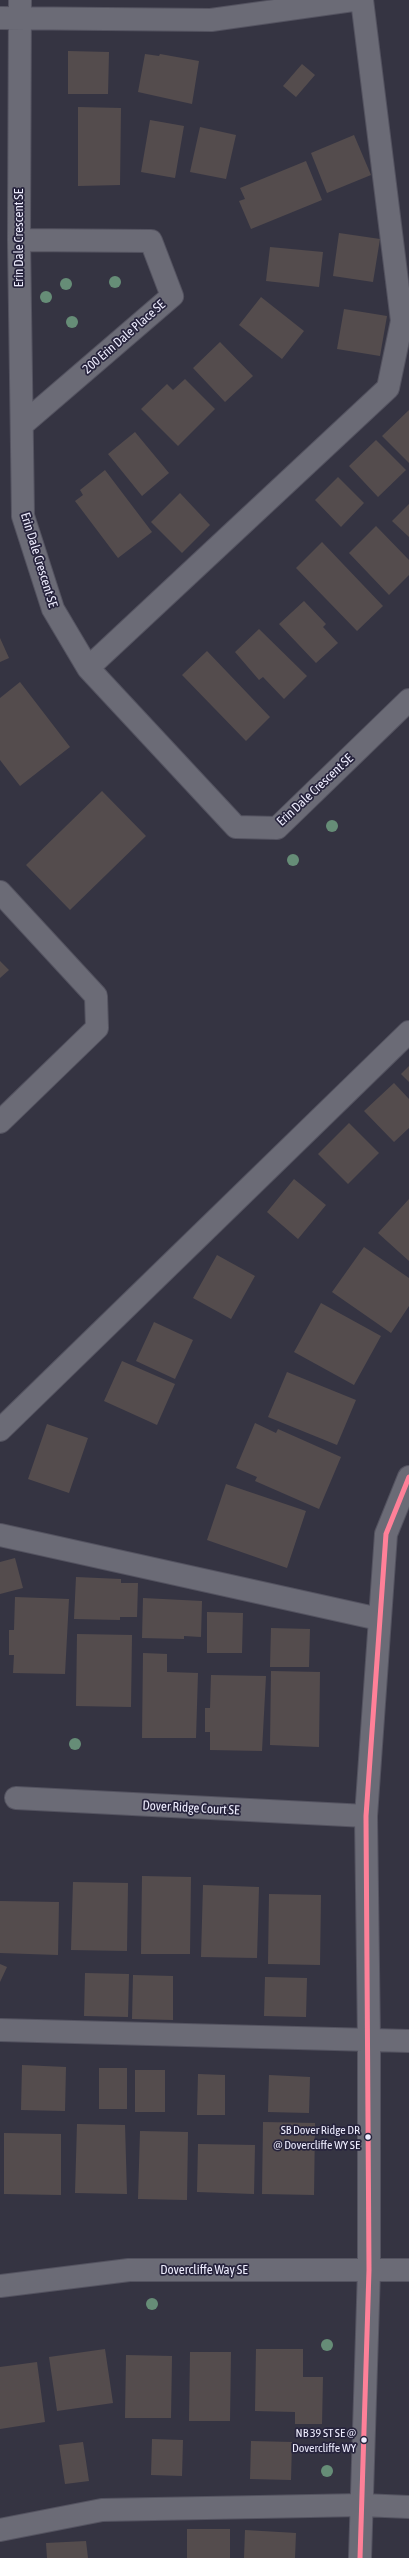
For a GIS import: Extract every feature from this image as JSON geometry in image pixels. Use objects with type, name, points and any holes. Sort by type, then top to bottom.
[{"type":"street","points":[[14,13],[211,20],[353,0]]},
{"type":"street","points":[[88,668],[388,388],[402,321],[362,0]]},
{"type":"street","name":"Erin Dale Crescent SE","points":[[14,13],[23,516],[53,609],[88,668],[236,827],[277,828],[409,700]]},
{"type":"street","name":"200 Erin Dale Place SE","points":[[19,240],[151,241],[172,296],[22,425]]},
{"type":"street","points":[[0,892],[96,996],[97,1028],[0,1122]]},
{"type":"street","points":[[0,1430],[409,1032]]},
{"type":"street","points":[[360,2558],[369,2270],[369,2041],[366,1816],[386,1534],[409,1477]]},
{"type":"street","points":[[0,1535],[379,1619]]},
{"type":"street","name":"Dover Ridge Court SE","points":[[16,1798],[366,1816]]},
{"type":"street","points":[[0,2030],[409,2041]]},
{"type":"street","name":"Dovercliffe Way SE","points":[[0,2286],[129,2270],[409,2270]]},
{"type":"street","points":[[0,2530],[102,2510],[362,2505],[409,2507]]},
{"type":"building","points":[[68,51],[109,52],[108,94],[68,94]]},
{"type":"building","points":[[145,54],[159,56],[160,54],[199,61],[192,104],[138,92]]},
{"type":"building","points":[[302,64],[315,75],[296,97],[283,86]]},
{"type":"building","points":[[78,107],[121,108],[120,185],[78,186]]},
{"type":"building","points":[[150,120],[184,126],[175,178],[141,172]]},
{"type":"building","points":[[200,127],[236,135],[226,179],[190,172]]},
{"type":"building","points":[[354,135],[371,175],[327,193],[311,153]]},
{"type":"building","points":[[306,161],[322,200],[251,229],[239,201],[245,199],[240,188]]},
{"type":"building","points":[[339,233],[380,239],[373,282],[333,276]]},
{"type":"building","points":[[270,247],[323,252],[319,287],[266,281]]},
{"type":"building","points":[[261,297],[304,331],[282,359],[239,325]]},
{"type":"building","points":[[344,309],[387,316],[380,356],[337,349]]},
{"type":"building","points":[[220,342],[253,376],[225,402],[193,368]]},
{"type":"building","points":[[185,379],[215,409],[178,446],[141,409],[167,384],[173,390]]},
{"type":"building","points":[[409,410],[409,463],[382,436]]},
{"type":"building","points":[[135,432],[169,473],[142,496],[108,454]]},
{"type":"building","points":[[376,440],[406,470],[378,497],[349,466]]},
{"type":"building","points":[[105,470],[152,532],[118,558],[75,501],[83,495],[80,490]]},
{"type":"building","points":[[338,477],[364,503],[341,527],[315,500]]},
{"type":"building","points":[[180,493],[210,525],[182,553],[151,522]]},
{"type":"building","points":[[409,504],[409,537],[392,521]]},
{"type":"building","points":[[376,526],[409,560],[409,575],[389,595],[349,553]]},
{"type":"building","points":[[322,542],[383,606],[357,631],[296,568]]},
{"type":"building","points":[[304,601],[326,624],[323,627],[338,643],[316,663],[279,624]]},
{"type":"building","points":[[259,629],[307,676],[284,699],[263,677],[259,680],[235,652]]},
{"type":"building","points":[[0,638],[9,658],[0,662]]},
{"type":"building","points":[[207,651],[270,717],[246,741],[182,675]]},
{"type":"building","points":[[20,682],[70,747],[20,786],[0,760],[0,698]]},
{"type":"building","points":[[102,791],[146,836],[70,910],[26,865]]},
{"type":"building","points":[[0,961],[9,970],[0,978]]},
{"type":"building","points":[[409,1066],[409,1082],[401,1074]]},
{"type":"building","points":[[394,1083],[409,1099],[409,1128],[394,1142],[364,1111]]},
{"type":"building","points":[[349,1123],[379,1153],[348,1184],[318,1154]]},
{"type":"building","points":[[294,1179],[326,1205],[298,1239],[267,1212]]},
{"type":"building","points":[[409,1199],[409,1261],[378,1233]]},
{"type":"building","points":[[364,1247],[409,1278],[409,1306],[391,1333],[332,1292]]},
{"type":"building","points":[[217,1255],[255,1276],[231,1319],[193,1298]]},
{"type":"building","points":[[321,1303],[381,1336],[354,1385],[294,1352]]},
{"type":"building","points":[[154,1322],[193,1340],[175,1379],[136,1361]]},
{"type":"building","points":[[122,1361],[175,1384],[157,1425],[104,1401]]},
{"type":"building","points":[[287,1372],[356,1400],[337,1445],[268,1417]]},
{"type":"building","points":[[255,1423],[276,1433],[278,1429],[341,1457],[319,1509],[255,1481],[257,1477],[236,1468]]},
{"type":"building","points":[[47,1424],[88,1438],[69,1493],[28,1479]]},
{"type":"building","points":[[226,1484],[306,1511],[287,1568],[207,1540]]},
{"type":"building","points":[[15,1558],[23,1588],[0,1594],[0,1562]]},
{"type":"building","points":[[76,1577],[121,1579],[121,1583],[138,1583],[137,1617],[120,1617],[120,1620],[74,1619]]},
{"type":"building","points":[[15,1597],[69,1599],[65,1674],[13,1673],[14,1655],[9,1655],[9,1630],[14,1630]]},
{"type":"building","points":[[143,1598],[202,1601],[201,1637],[184,1636],[184,1639],[142,1638]]},
{"type":"building","points":[[207,1612],[243,1613],[242,1653],[207,1653]]},
{"type":"building","points":[[271,1628],[310,1629],[309,1667],[270,1667]]},
{"type":"building","points":[[77,1634],[132,1635],[131,1707],[76,1706]]},
{"type":"building","points":[[143,1653],[167,1654],[167,1672],[198,1673],[196,1738],[142,1738]]},
{"type":"building","points":[[271,1671],[320,1672],[319,1747],[270,1745]]},
{"type":"building","points":[[211,1675],[266,1676],[262,1751],[210,1750],[210,1732],[205,1732],[205,1708],[210,1708]]},
{"type":"building","points":[[142,1876],[191,1877],[190,1954],[141,1954]]},
{"type":"building","points":[[73,1882],[128,1883],[127,1951],[71,1950]]},
{"type":"building","points":[[203,1885],[259,1887],[257,1958],[201,1957]]},
{"type":"building","points":[[269,1894],[321,1895],[320,1965],[268,1964]]},
{"type":"building","points":[[0,1901],[59,1902],[58,1955],[0,1953]]},
{"type":"building","points":[[0,1964],[7,1967],[0,1982]]},
{"type":"building","points":[[85,1973],[129,1974],[128,2017],[84,2016]]},
{"type":"building","points":[[133,1975],[173,1976],[173,2020],[132,2019]]},
{"type":"building","points":[[265,1977],[307,1978],[306,2017],[264,2016]]},
{"type":"building","points":[[22,2065],[66,2067],[65,2111],[21,2110]]},
{"type":"building","points":[[99,2068],[127,2068],[127,2109],[99,2109]]},
{"type":"building","points":[[135,2070],[165,2070],[165,2112],[135,2112]]},
{"type":"building","points":[[198,2074],[225,2075],[225,2115],[197,2115]]},
{"type":"building","points":[[269,2075],[310,2077],[309,2113],[268,2112]]},
{"type":"building","points":[[263,2122],[315,2123],[314,2195],[262,2194]]},
{"type":"building","points":[[77,2124],[125,2125],[127,2194],[75,2193]]},
{"type":"building","points":[[140,2131],[188,2132],[187,2200],[138,2199]]},
{"type":"building","points":[[4,2133],[61,2134],[61,2195],[4,2194]]},
{"type":"building","points":[[198,2144],[255,2145],[254,2194],[197,2192]]},
{"type":"building","points":[[105,2349],[113,2403],[57,2411],[49,2357]]},
{"type":"building","points":[[256,2349],[303,2349],[303,2377],[323,2377],[322,2424],[295,2424],[295,2412],[255,2411]]},
{"type":"building","points":[[190,2352],[231,2352],[230,2421],[189,2421]]},
{"type":"building","points":[[126,2355],[172,2356],[171,2418],[125,2418]]},
{"type":"building","points":[[37,2362],[45,2422],[0,2429],[0,2367]]},
{"type":"building","points":[[152,2439],[183,2440],[182,2476],[151,2475]]},
{"type":"building","points":[[251,2441],[292,2442],[291,2480],[250,2479]]},
{"type":"building","points":[[83,2442],[89,2481],[65,2484],[59,2445]]},
{"type":"building","points":[[187,2529],[230,2529],[230,2558],[187,2558]]},
{"type":"building","points":[[245,2530],[296,2533],[295,2558],[244,2558]]},
{"type":"building","points":[[86,2541],[88,2558],[47,2558],[46,2543]]},
{"type":"transit line","points":[[360,2558],[369,2270],[366,1816],[386,1534],[409,1477]]},
{"type":"place","name":"SB Dover Ridge DR @ Dovercliffe WY SE","points":[[368,2137]]},
{"type":"place","name":"NB 39 ST SE @ Dovercliffe WY","points":[[364,2440]]}]
